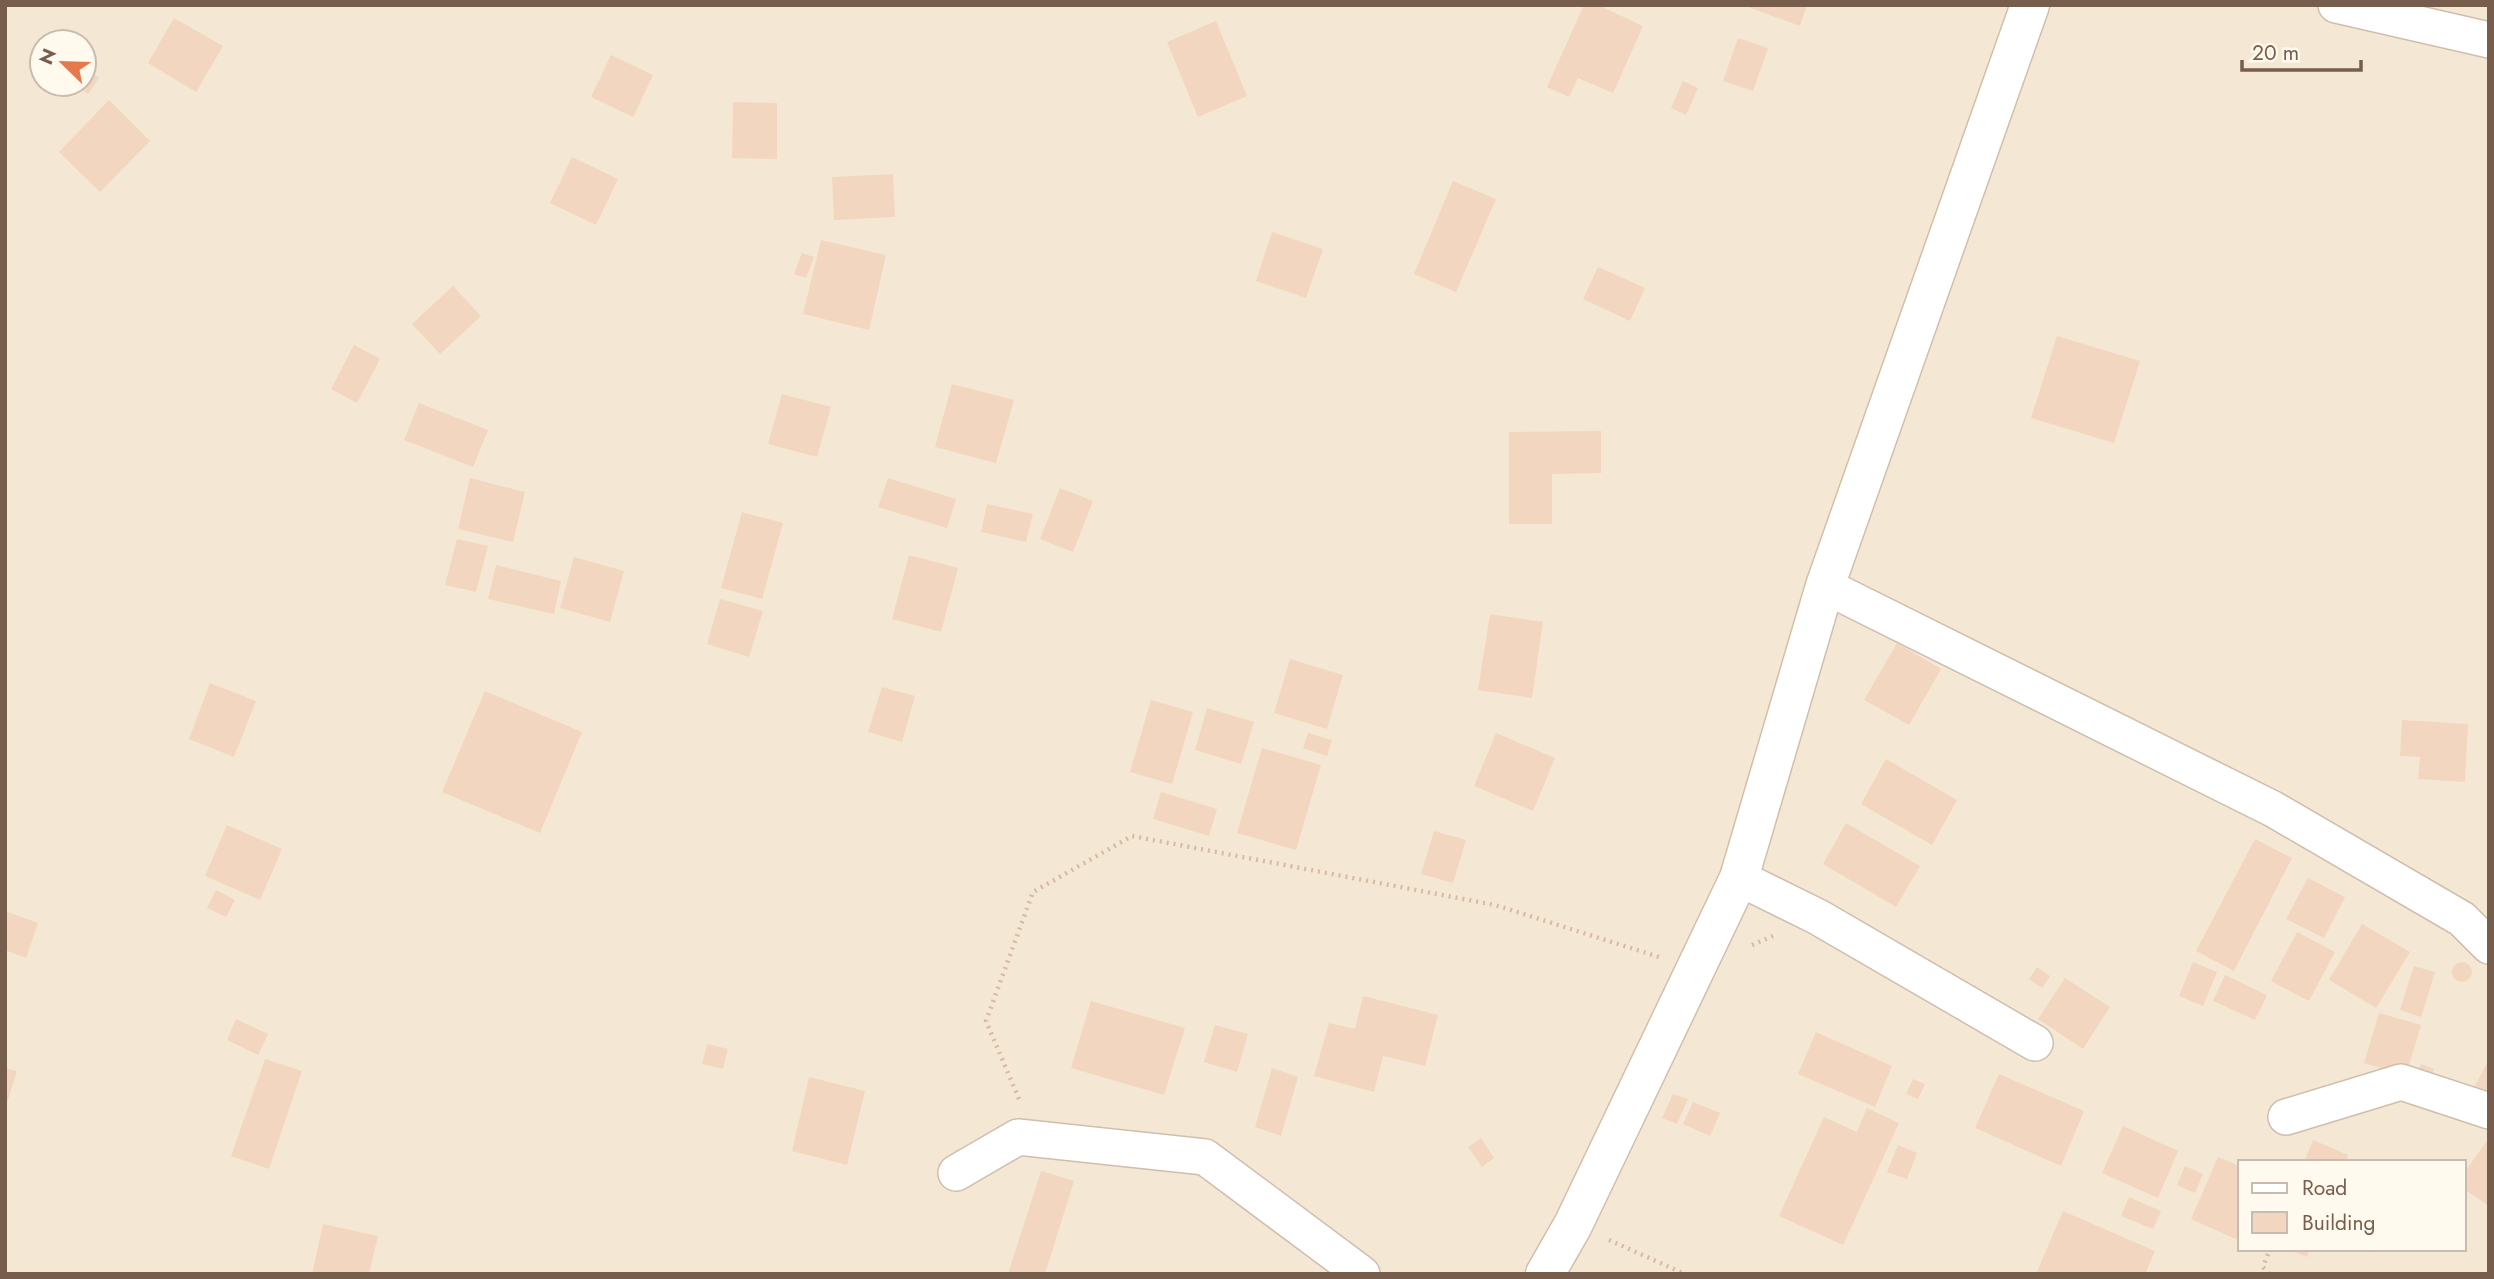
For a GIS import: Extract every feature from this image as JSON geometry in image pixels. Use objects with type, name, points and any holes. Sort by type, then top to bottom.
[{"type":"main road","points":[[1545,1274],[1573,1224],[1739,878],[1825,586],[2030,5]]},
{"type":"street","points":[[2336,5],[2489,40]]},
{"type":"street","points":[[1825,586],[2273,809],[2462,919],[2489,946]]},
{"type":"street","points":[[1739,878],[1818,917],[2035,1043]]},
{"type":"street","points":[[2286,1117],[2401,1082],[2489,1111]]},
{"type":"street","points":[[956,1172],[1018,1137],[1205,1157],[1362,1274]]},
{"type":"path","points":[[1036,1139],[986,1021],[1033,892],[1132,836],[1495,905],[1695,968],[1818,917]]},
{"type":"path","points":[[1573,1224],[1685,1274]]},
{"type":"path","points":[[2269,1251],[2263,1267],[2269,1274]]},
{"type":"shaded area","points":[[5,5],[2489,5],[2489,1274],[5,1274]]},
{"type":"building","points":[[1584,5],[1598,5],[1643,26],[1613,93],[1578,78],[1569,97],[1547,87]]},
{"type":"building","points":[[1743,5],[1807,5],[1800,26]]},
{"type":"building","points":[[174,18],[223,46],[196,92],[148,63]]},
{"type":"building","points":[[1216,21],[1247,96],[1198,117],[1167,42]]},
{"type":"building","points":[[1738,38],[1768,48],[1753,91],[1723,81]]},
{"type":"building","points":[[611,55],[653,75],[633,117],[591,97]]},
{"type":"building","points":[[1683,81],[1698,88],[1686,115],[1671,108]]},
{"type":"building","points":[[109,100],[150,141],[100,192],[59,152]]},
{"type":"building","points":[[733,102],[777,103],[777,159],[732,158]]},
{"type":"building","points":[[572,157],[618,179],[596,225],[550,203]]},
{"type":"building","points":[[893,174],[895,217],[834,220],[832,177]]},
{"type":"building","points":[[1453,181],[1496,199],[1456,292],[1414,274]]},
{"type":"building","points":[[1272,232],[1323,249],[1306,298],[1256,281]]},
{"type":"building","points":[[821,240],[886,255],[869,330],[803,314]]},
{"type":"building","points":[[802,253],[814,257],[806,278],[794,274]]},
{"type":"building","points":[[1598,267],[1645,288],[1630,321],[1583,299]]},
{"type":"building","points":[[453,286],[481,316],[440,354],[412,324]]},
{"type":"building","points":[[2057,336],[2140,361],[2114,443],[2031,418]]},
{"type":"building","points":[[354,345],[380,359],[357,403],[331,389]]},
{"type":"building","points":[[952,384],[1014,400],[996,463],[935,447]]},
{"type":"building","points":[[782,394],[831,407],[817,457],[768,444]]},
{"type":"building","points":[[419,403],[488,430],[473,467],[404,440]]},
{"type":"building","points":[[1601,431],[1601,473],[1552,474],[1552,524],[1509,524],[1509,432]]},
{"type":"building","points":[[470,478],[525,492],[513,542],[458,529]]},
{"type":"building","points":[[888,478],[956,499],[947,528],[878,507]]},
{"type":"building","points":[[1060,488],[1093,501],[1073,552],[1040,539]]},
{"type":"building","points":[[987,504],[1033,514],[1026,542],[981,532]]},
{"type":"building","points":[[742,512],[783,523],[762,599],[721,588]]},
{"type":"building","points":[[457,539],[488,546],[476,592],[445,585]]},
{"type":"building","points":[[909,555],[958,568],[941,632],[892,619]]},
{"type":"building","points":[[574,557],[624,571],[610,622],[560,608]]},
{"type":"building","points":[[496,565],[561,581],[554,614],[488,599]]},
{"type":"building","points":[[720,599],[763,611],[749,657],[707,644]]},
{"type":"building","points":[[1490,614],[1543,622],[1532,698],[1478,690]]},
{"type":"building","points":[[1897,643],[1941,669],[1909,725],[1864,700]]},
{"type":"building","points":[[1290,659],[1343,675],[1327,729],[1274,713]]},
{"type":"building","points":[[210,683],[256,701],[234,757],[189,739]]},
{"type":"building","points":[[882,687],[915,696],[902,742],[868,732]]},
{"type":"building","points":[[485,691],[582,732],[540,833],[442,792]]},
{"type":"building","points":[[1151,700],[1193,712],[1172,784],[1130,772]]},
{"type":"building","points":[[1207,708],[1254,722],[1241,764],[1195,750]]},
{"type":"building","points":[[2402,720],[2468,724],[2465,782],[2418,779],[2420,757],[2400,756]]},
{"type":"building","points":[[1308,733],[1332,740],[1327,756],[1303,748]]},
{"type":"building","points":[[1496,733],[1555,758],[1533,811],[1474,786]]},
{"type":"building","points":[[1262,748],[1321,765],[1296,850],[1237,833]]},
{"type":"building","points":[[1886,759],[1957,800],[1932,845],[1861,804]]},
{"type":"building","points":[[1161,792],[1217,809],[1209,836],[1153,819]]},
{"type":"building","points":[[1846,823],[1920,866],[1896,907],[1823,864]]},
{"type":"building","points":[[227,825],[282,849],[260,900],[205,876]]},
{"type":"building","points":[[1434,831],[1466,840],[1453,883],[1421,874]]},
{"type":"building","points":[[2255,839],[2292,858],[2234,971],[2196,951]]},
{"type":"building","points":[[2308,878],[2345,897],[2324,938],[2286,919]]},
{"type":"building","points":[[216,890],[235,900],[226,917],[207,908]]},
{"type":"building","points":[[5,911],[38,923],[26,958],[5,950]]},
{"type":"building","points":[[2362,924],[2410,952],[2376,1008],[2329,980]]},
{"type":"building","points":[[2297,932],[2335,952],[2309,1001],[2271,981]]},
{"type":"building","points":[[2193,962],[2217,972],[2203,1006],[2179,996]]},
{"type":"building","points":[[2462,962],[2469,965],[2472,972],[2469,979],[2462,982],[2455,979],[2452,972],[2455,965]]},
{"type":"building","points":[[2414,966],[2435,972],[2421,1017],[2400,1010]]},
{"type":"building","points":[[2037,967],[2050,976],[2042,988],[2029,979]]},
{"type":"building","points":[[2225,975],[2267,995],[2255,1020],[2213,1001]]},
{"type":"building","points":[[2065,978],[2110,1007],[2083,1049],[2038,1019]]},
{"type":"building","points":[[1363,996],[1438,1015],[1425,1066],[1383,1056],[1374,1092],[1314,1076],[1329,1023],[1355,1029]]},
{"type":"building","points":[[1091,1001],[1185,1028],[1164,1095],[1071,1068]]},
{"type":"building","points":[[2379,1013],[2421,1025],[2406,1075],[2364,1063]]},
{"type":"building","points":[[236,1019],[268,1034],[258,1055],[227,1040]]},
{"type":"building","points":[[1215,1025],[1248,1034],[1237,1072],[1204,1062]]},
{"type":"building","points":[[1816,1032],[1892,1066],[1875,1107],[1798,1074]]},
{"type":"building","points":[[707,1044],[728,1049],[723,1069],[702,1064]]},
{"type":"building","points":[[265,1059],[302,1071],[269,1169],[231,1156]]},
{"type":"building","points":[[2489,1059],[2489,1096],[2474,1088]]},
{"type":"building","points":[[2421,1064],[2434,1069],[2430,1080],[2417,1075]]},
{"type":"building","points":[[5,1068],[17,1071],[6,1106],[5,1106]]},
{"type":"building","points":[[1272,1068],[1298,1077],[1281,1136],[1255,1127]]},
{"type":"building","points":[[1999,1074],[2084,1111],[2061,1166],[1975,1128]]},
{"type":"building","points":[[809,1077],[865,1091],[847,1165],[792,1151]]},
{"type":"building","points":[[1913,1079],[1925,1084],[1918,1099],[1906,1094]]},
{"type":"building","points":[[1673,1094],[1688,1099],[1677,1124],[1662,1118]]},
{"type":"building","points":[[1693,1102],[1720,1113],[1710,1136],[1683,1124]]},
{"type":"building","points":[[1867,1108],[1899,1123],[1843,1245],[1779,1216],[1824,1117],[1857,1132]]},
{"type":"building","points":[[2123,1126],[2178,1151],[2158,1198],[2102,1173]]},
{"type":"building","points":[[1481,1138],[1494,1158],[1482,1167],[1468,1147]]},
{"type":"building","points":[[2489,1138],[2489,1206],[2466,1190],[2466,1170]]},
{"type":"building","points":[[2313,1140],[2348,1155],[2347,1160],[2305,1160]]},
{"type":"building","points":[[1898,1145],[1917,1153],[1907,1179],[1887,1172]]},
{"type":"building","points":[[2218,1157],[2238,1165],[2238,1240],[2191,1219]]},
{"type":"building","points":[[2185,1166],[2203,1174],[2195,1193],[2177,1185]]},
{"type":"building","points":[[1041,1171],[1074,1181],[1045,1274],[1008,1274]]},
{"type":"building","points":[[2129,1197],[2161,1211],[2153,1229],[2121,1216]]},
{"type":"building","points":[[2063,1211],[2155,1251],[2145,1274],[2036,1274]]},
{"type":"building","points":[[323,1224],[378,1236],[369,1274],[312,1274]]},
{"type":"building","points":[[2293,1251],[2309,1251],[2307,1257]]}]
